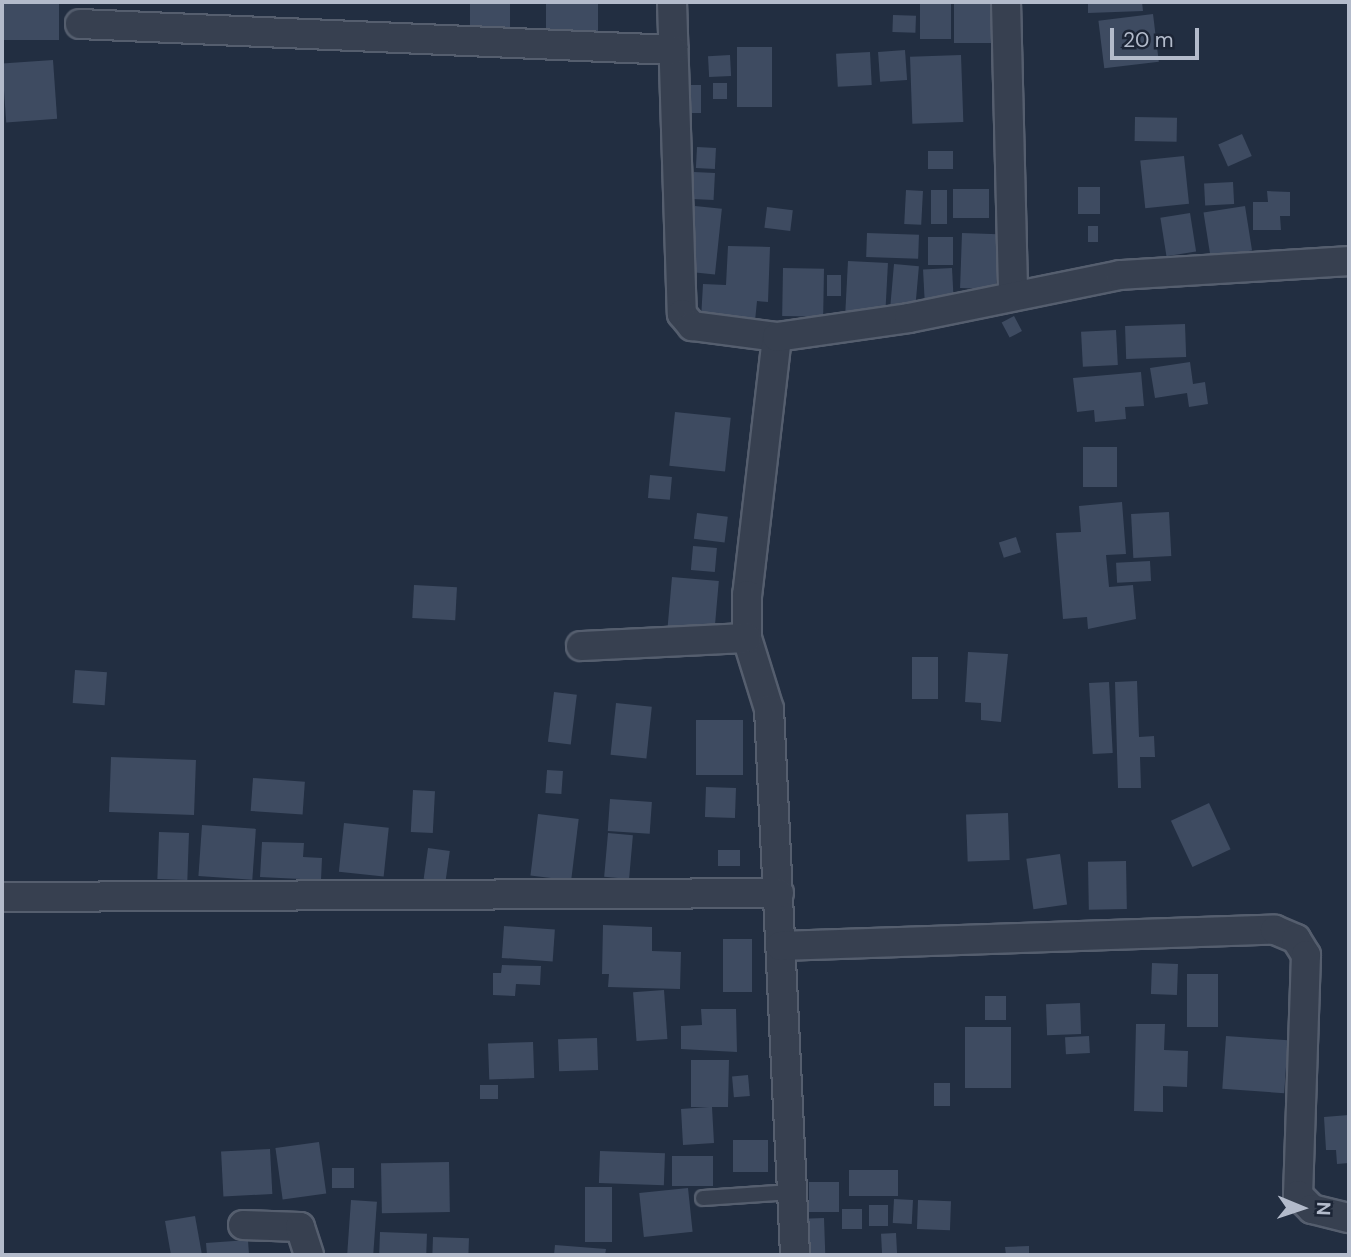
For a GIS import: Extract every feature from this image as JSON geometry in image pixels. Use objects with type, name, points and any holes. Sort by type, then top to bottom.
[{"type":"street","points":[[672,2],[682,314],[692,326],[777,337],[909,318],[1121,275],[1349,261]]},
{"type":"street","points":[[1006,2],[1013,296]]},
{"type":"street","points":[[80,24],[673,50]]},
{"type":"street","points":[[777,337],[747,595],[747,638],[769,709],[795,1255]]},
{"type":"street","points":[[581,646],[747,638]]},
{"type":"street","points":[[2,897],[779,892]]},
{"type":"street","points":[[780,946],[1275,930],[1296,939],[1306,955],[1298,1195],[1312,1209],[1349,1218]]},
{"type":"street","points":[[243,1225],[300,1227],[309,1255]]},
{"type":"lane","points":[[703,1198],[792,1192]]},
{"type":"building","points":[[4,2],[59,2],[59,40],[4,40]]},
{"type":"building","points":[[470,2],[510,2],[510,34],[470,34]]},
{"type":"building","points":[[546,2],[598,2],[598,36],[546,36]]},
{"type":"building","points":[[920,2],[951,2],[951,39],[920,39]]},
{"type":"building","points":[[954,2],[993,2],[993,43],[954,43]]},
{"type":"building","points":[[1088,2],[1142,2],[1143,11],[1088,13]]},
{"type":"building","points":[[1153,14],[1159,62],[1104,68],[1098,21]]},
{"type":"building","points":[[893,15],[916,16],[915,33],[892,32]]},
{"type":"building","points":[[737,47],[772,47],[772,107],[737,107]]},
{"type":"building","points":[[905,50],[907,80],[880,82],[878,52]]},
{"type":"building","points":[[870,52],[872,85],[838,87],[836,54]]},
{"type":"building","points":[[730,55],[731,76],[709,77],[708,56]]},
{"type":"building","points":[[961,55],[963,122],[912,124],[910,57]]},
{"type":"building","points":[[53,60],[57,119],[6,122],[2,64]]},
{"type":"building","points":[[713,83],[727,83],[727,99],[713,99]]},
{"type":"building","points":[[687,85],[701,85],[701,113],[687,113]]},
{"type":"building","points":[[1135,117],[1177,118],[1177,142],[1135,141]]},
{"type":"building","points":[[1242,134],[1252,156],[1228,167],[1218,145]]},
{"type":"building","points":[[697,147],[716,148],[715,169],[696,168]]},
{"type":"building","points":[[928,151],[953,151],[953,169],[928,169]]},
{"type":"building","points":[[1184,156],[1189,204],[1145,208],[1140,161]]},
{"type":"building","points":[[694,172],[715,173],[714,200],[693,199]]},
{"type":"building","points":[[1233,182],[1234,204],[1205,205],[1204,184]]},
{"type":"building","points":[[1078,187],[1100,187],[1100,214],[1078,214]]},
{"type":"building","points":[[953,189],[989,189],[989,218],[953,218]]},
{"type":"building","points":[[906,190],[923,191],[921,225],[904,224]]},
{"type":"building","points":[[931,190],[947,190],[947,224],[931,224]]},
{"type":"building","points":[[1267,191],[1290,192],[1290,216],[1280,216],[1281,230],[1253,230],[1253,202],[1268,202]]},
{"type":"building","points":[[695,206],[722,209],[715,274],[688,272]]},
{"type":"building","points":[[1245,206],[1252,250],[1211,257],[1204,213]]},
{"type":"building","points":[[767,207],[793,210],[790,231],[764,228]]},
{"type":"building","points":[[1190,213],[1196,252],[1166,256],[1160,218]]},
{"type":"building","points":[[1088,226],[1098,226],[1098,242],[1088,242]]},
{"type":"building","points":[[867,233],[919,235],[918,259],[866,257]]},
{"type":"building","points":[[962,233],[998,234],[996,289],[960,288]]},
{"type":"building","points":[[928,237],[953,237],[953,265],[928,265]]},
{"type":"building","points":[[728,246],[770,247],[768,302],[757,301],[755,321],[701,319],[703,284],[726,285]]},
{"type":"building","points":[[848,261],[888,263],[885,313],[845,311]]},
{"type":"building","points":[[894,264],[919,266],[915,309],[890,307]]},
{"type":"building","points":[[783,268],[824,269],[823,317],[782,316]]},
{"type":"building","points":[[952,268],[954,303],[925,304],[923,270]]},
{"type":"building","points":[[827,275],[841,275],[841,296],[827,296]]},
{"type":"building","points":[[1014,316],[1022,331],[1010,338],[1002,323]]},
{"type":"building","points":[[1185,324],[1186,357],[1126,359],[1125,326]]},
{"type":"building","points":[[1116,330],[1118,365],[1083,367],[1081,332]]},
{"type":"building","points":[[1190,362],[1193,384],[1205,382],[1208,404],[1189,407],[1187,393],[1155,398],[1150,368]]},
{"type":"building","points":[[1141,372],[1144,406],[1125,407],[1126,419],[1095,422],[1094,410],[1077,412],[1073,378]]},
{"type":"building","points":[[675,412],[731,418],[725,472],[669,466]]},
{"type":"building","points":[[1083,447],[1117,447],[1117,487],[1083,487]]},
{"type":"building","points":[[650,475],[672,477],[670,500],[648,498]]},
{"type":"building","points":[[1122,502],[1126,554],[1106,555],[1109,587],[1133,585],[1136,619],[1088,629],[1087,617],[1063,619],[1056,533],[1081,532],[1079,506]]},
{"type":"building","points":[[1169,512],[1171,556],[1133,558],[1131,514]]},
{"type":"building","points":[[697,513],[728,517],[725,543],[694,539]]},
{"type":"building","points":[[1016,537],[1021,552],[1004,558],[999,543]]},
{"type":"building","points":[[693,546],[717,548],[715,572],[691,570]]},
{"type":"building","points":[[1150,561],[1151,581],[1117,583],[1116,563]]},
{"type":"building","points":[[672,577],[719,581],[714,632],[668,628]]},
{"type":"building","points":[[414,585],[457,587],[455,620],[412,618]]},
{"type":"building","points":[[968,652],[1008,654],[1001,722],[981,720],[981,703],[965,702]]},
{"type":"building","points":[[912,657],[938,657],[938,699],[912,699]]},
{"type":"building","points":[[75,670],[107,672],[105,705],[73,703]]},
{"type":"building","points":[[1137,681],[1139,737],[1154,736],[1155,757],[1140,757],[1141,788],[1118,788],[1115,682]]},
{"type":"building","points":[[1109,682],[1113,753],[1093,754],[1089,683]]},
{"type":"building","points":[[554,692],[577,695],[571,744],[548,742]]},
{"type":"building","points":[[616,703],[652,707],[646,758],[611,755]]},
{"type":"building","points":[[696,720],[743,720],[743,775],[696,775]]},
{"type":"building","points":[[111,757],[196,760],[194,815],[109,812]]},
{"type":"building","points":[[547,770],[563,771],[561,794],[545,793]]},
{"type":"building","points":[[253,778],[305,782],[303,815],[251,811]]},
{"type":"building","points":[[706,787],[736,788],[735,818],[705,817]]},
{"type":"building","points":[[413,790],[435,791],[433,833],[411,832]]},
{"type":"building","points":[[610,799],[652,802],[650,834],[608,831]]},
{"type":"building","points":[[1209,803],[1231,849],[1192,867],[1171,821]]},
{"type":"building","points":[[1008,813],[1010,860],[968,861],[966,814]]},
{"type":"building","points":[[538,814],[579,819],[571,881],[530,876]]},
{"type":"building","points":[[344,823],[389,828],[384,876],[339,872]]},
{"type":"building","points":[[202,825],[256,829],[252,880],[198,876]]},
{"type":"building","points":[[159,832],[189,833],[187,880],[157,879]]},
{"type":"building","points":[[608,833],[633,835],[629,879],[604,877]]},
{"type":"building","points":[[262,842],[304,843],[303,857],[322,858],[321,880],[260,877]]},
{"type":"building","points":[[428,848],[450,851],[445,882],[424,879]]},
{"type":"building","points":[[718,850],[740,850],[740,866],[718,866]]},
{"type":"building","points":[[1060,854],[1067,905],[1033,909],[1026,859]]},
{"type":"building","points":[[1126,861],[1127,909],[1089,910],[1088,862]]},
{"type":"building","points":[[603,925],[652,927],[652,951],[681,952],[680,989],[608,987],[609,974],[602,974]]},
{"type":"building","points":[[504,926],[555,930],[553,961],[502,958]]},
{"type":"building","points":[[723,939],[752,939],[752,992],[723,992]]},
{"type":"building","points":[[1152,963],[1178,964],[1177,995],[1151,994]]},
{"type":"building","points":[[502,965],[541,966],[540,985],[516,984],[515,996],[493,995],[493,973],[501,973]]},
{"type":"building","points":[[1187,974],[1218,974],[1218,1027],[1187,1027]]},
{"type":"building","points":[[664,990],[667,1039],[636,1041],[633,992]]},
{"type":"building","points":[[985,996],[1006,996],[1006,1020],[985,1020]]},
{"type":"building","points":[[1080,1003],[1081,1034],[1047,1035],[1046,1004]]},
{"type":"building","points":[[701,1009],[736,1009],[737,1052],[681,1049],[681,1026],[702,1025]]},
{"type":"building","points":[[1136,1024],[1165,1024],[1164,1050],[1188,1051],[1187,1087],[1163,1086],[1163,1112],[1134,1111]]},
{"type":"building","points":[[965,1027],[1011,1027],[1011,1088],[965,1088]]},
{"type":"building","points":[[1089,1036],[1090,1053],[1066,1054],[1065,1037]]},
{"type":"building","points":[[1226,1036],[1288,1040],[1284,1093],[1222,1089]]},
{"type":"building","points":[[597,1038],[598,1070],[559,1071],[558,1039]]},
{"type":"building","points":[[533,1042],[534,1078],[489,1080],[488,1044]]},
{"type":"building","points":[[691,1060],[729,1060],[728,1107],[712,1107],[714,1143],[683,1145],[681,1109],[709,1107],[691,1107]]},
{"type":"building","points":[[748,1075],[750,1096],[734,1097],[732,1076]]},
{"type":"building","points":[[934,1083],[950,1083],[950,1106],[934,1106]]},
{"type":"building","points":[[480,1085],[498,1085],[498,1099],[480,1099]]},
{"type":"building","points":[[1349,1115],[1349,1163],[1337,1164],[1336,1150],[1326,1150],[1324,1117]]},
{"type":"building","points":[[733,1140],[768,1140],[768,1172],[733,1172]]},
{"type":"building","points":[[319,1142],[326,1193],[283,1200],[275,1148]]},
{"type":"building","points":[[270,1149],[272,1194],[223,1197],[221,1152]]},
{"type":"building","points":[[600,1151],[665,1153],[664,1185],[599,1183]]},
{"type":"building","points":[[672,1156],[713,1156],[713,1186],[672,1186]]},
{"type":"building","points":[[449,1162],[450,1212],[382,1213],[381,1163]]},
{"type":"building","points":[[332,1168],[354,1168],[354,1188],[332,1188]]},
{"type":"building","points":[[849,1170],[898,1170],[898,1196],[849,1196]]},
{"type":"building","points":[[809,1182],[839,1182],[839,1212],[809,1212]]},
{"type":"building","points":[[585,1187],[612,1187],[612,1242],[585,1242]]},
{"type":"building","points":[[688,1188],[693,1232],[644,1237],[639,1193]]},
{"type":"building","points":[[894,1199],[913,1200],[912,1224],[893,1223]]},
{"type":"building","points":[[351,1200],[377,1202],[373,1255],[347,1255]]},
{"type":"building","points":[[918,1200],[951,1201],[950,1230],[917,1229]]},
{"type":"building","points":[[869,1205],[888,1205],[888,1226],[869,1226]]},
{"type":"building","points":[[842,1209],[862,1209],[862,1229],[842,1229]]},
{"type":"building","points":[[195,1216],[202,1255],[171,1255],[165,1221]]},
{"type":"building","points":[[824,1218],[825,1255],[804,1255],[803,1219]]},
{"type":"building","points":[[380,1232],[427,1234],[426,1255],[379,1255]]},
{"type":"building","points":[[896,1233],[897,1255],[882,1255],[881,1234]]},
{"type":"building","points":[[433,1237],[469,1238],[468,1255],[432,1255]]},
{"type":"building","points":[[248,1240],[249,1255],[207,1255],[206,1243]]},
{"type":"building","points":[[555,1245],[606,1249],[605,1255],[554,1255]]},
{"type":"building","points":[[1029,1246],[1029,1255],[1006,1255],[1005,1247]]}]
